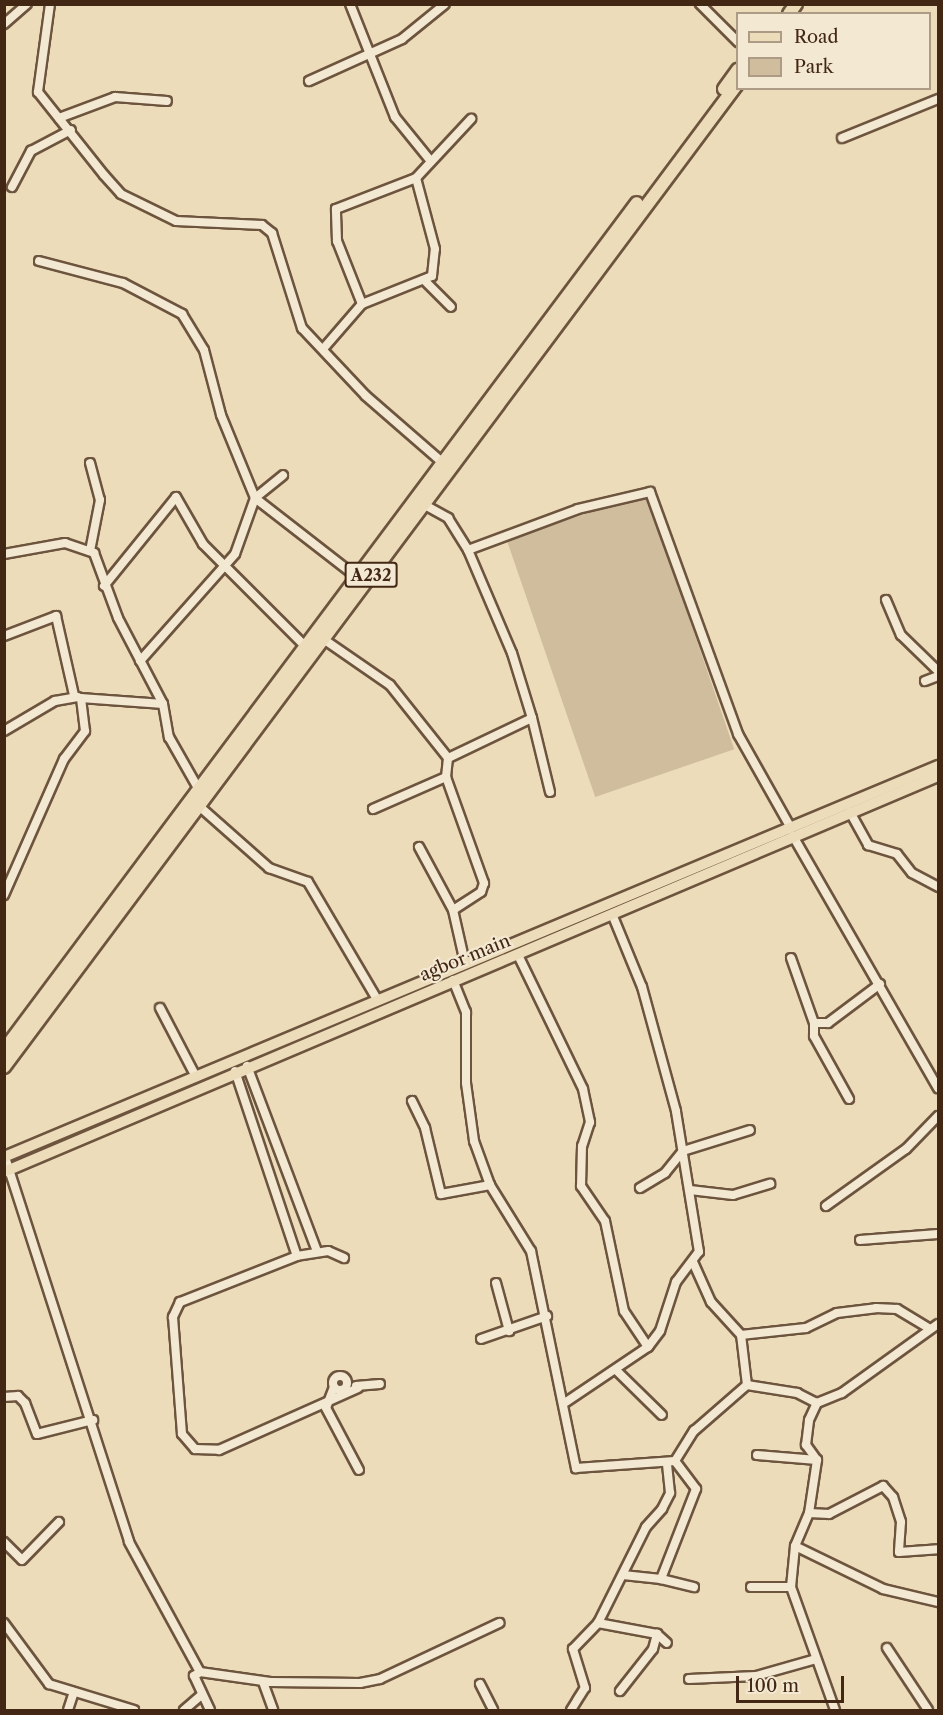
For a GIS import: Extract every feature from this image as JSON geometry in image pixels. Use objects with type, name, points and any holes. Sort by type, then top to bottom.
[{"type":"highway","name":"A232","points":[[4,1067],[199,806],[319,636],[357,577],[736,73]]},
{"type":"highway","name":"A232","points":[[4,1050],[305,646],[319,636],[423,504],[736,86]]},
{"type":"main road","name":"agbor main","points":[[7,1171],[235,1071],[518,955],[939,766]]},
{"type":"main road","name":"agbor main","points":[[5,1157],[465,963],[792,832],[850,812],[939,776]]},
{"type":"street","points":[[4,24],[27,4]]},
{"type":"street","points":[[50,4],[38,92],[71,130],[104,175],[138,204],[176,221],[262,225],[272,233],[302,328],[366,396],[442,462]]},
{"type":"street","points":[[350,4],[372,53],[394,117],[430,160]]},
{"type":"street","points":[[309,81],[402,39],[445,4]]},
{"type":"street","points":[[700,4],[736,40]]},
{"type":"street","points":[[59,117],[115,97],[167,102]]},
{"type":"street","points":[[842,138],[939,99]]},
{"type":"street","points":[[362,304],[337,241],[336,209],[416,178],[430,160],[471,119]]},
{"type":"street","points":[[12,187],[31,151],[71,130]]},
{"type":"street","points":[[416,178],[435,249],[426,282]]},
{"type":"street","points":[[39,261],[123,283],[182,314],[204,350],[221,415],[255,498],[357,577]]},
{"type":"street","points":[[323,349],[362,304],[426,282]]},
{"type":"street","points":[[426,282],[451,307]]},
{"type":"street","points":[[90,463],[100,500],[90,551],[104,586],[163,704],[169,737],[198,788]]},
{"type":"street","points":[[140,661],[235,554],[255,498],[283,475]]},
{"type":"street","points":[[468,550],[578,508],[650,492],[738,734],[939,1088]]},
{"type":"street","points":[[104,586],[176,497],[203,544],[305,646]]},
{"type":"street","points":[[423,504],[448,518],[468,550],[512,653],[532,718],[550,792]]},
{"type":"street","points":[[4,554],[65,543],[90,551]]},
{"type":"street","points":[[886,600],[901,636],[939,671]]},
{"type":"street","points":[[4,636],[56,616],[86,731],[64,759],[4,895]]},
{"type":"street","points":[[319,636],[390,684],[448,758],[446,777],[484,883],[476,897],[453,910]]},
{"type":"street","points":[[925,681],[939,676]]},
{"type":"street","points":[[4,731],[78,697],[163,704]]},
{"type":"street","points":[[448,758],[532,718]]},
{"type":"street","points":[[374,809],[446,777]]},
{"type":"street","points":[[199,806],[269,868],[308,882],[378,1001]]},
{"type":"street","points":[[850,812],[868,844],[897,854],[912,873],[939,887]]},
{"type":"street","points":[[419,847],[453,910],[465,963]]},
{"type":"street","points":[[566,1402],[648,1347],[660,1331],[676,1282],[699,1252],[683,1151],[642,987],[612,914]]},
{"type":"street","points":[[518,955],[583,1089],[590,1122],[582,1146],[581,1186],[605,1221],[624,1311],[648,1347]]},
{"type":"street","points":[[791,958],[814,1023],[814,1036],[849,1099]]},
{"type":"street","points":[[453,980],[466,1012],[466,1083],[474,1141],[490,1185],[531,1251],[548,1316],[566,1402],[576,1468],[671,1463],[696,1488],[661,1579]]},
{"type":"street","points":[[814,1023],[828,1023],[880,984]]},
{"type":"street","points":[[160,1008],[196,1077]]},
{"type":"street","points":[[247,1066],[317,1251]]},
{"type":"street","points":[[235,1071],[297,1256]]},
{"type":"street","points":[[412,1101],[425,1128],[441,1194],[490,1185]]},
{"type":"street","points":[[826,1206],[906,1149],[939,1116]]},
{"type":"street","points":[[640,1188],[666,1173],[683,1151],[750,1130]]},
{"type":"street","points":[[5,1157],[7,1171],[93,1420],[129,1542],[200,1672]]},
{"type":"street","points":[[690,1190],[733,1195],[770,1184]]},
{"type":"street","points":[[860,1240],[939,1234]]},
{"type":"street","points":[[344,1258],[317,1251],[297,1256],[185,1299],[175,1310],[182,1434],[195,1449],[219,1450],[358,1388],[380,1384]]},
{"type":"street","points":[[693,1262],[711,1302],[741,1335],[747,1385]]},
{"type":"street","points":[[496,1283],[509,1331]]},
{"type":"street","points":[[741,1335],[806,1328],[837,1313],[876,1308],[897,1309],[929,1328]]},
{"type":"street","points":[[481,1339],[548,1316]]},
{"type":"street","points":[[747,1385],[797,1393],[817,1402],[842,1393],[929,1328],[939,1324]]},
{"type":"street","points":[[616,1370],[662,1415]]},
{"type":"street","points":[[325,1402],[334,1387],[343,1390],[347,1382],[358,1388]]},
{"type":"street","points":[[571,1710],[585,1688],[573,1649],[598,1623],[670,1493],[671,1463],[694,1431],[747,1385]]},
{"type":"street","points":[[4,1396],[18,1396],[25,1403],[37,1434],[93,1420]]},
{"type":"street","points":[[325,1402],[359,1470]]},
{"type":"street","points":[[817,1402],[806,1445],[817,1460],[809,1513],[795,1546],[791,1587],[835,1710]]},
{"type":"street","points":[[757,1455],[817,1460]]},
{"type":"street","points":[[809,1513],[829,1514],[884,1486],[893,1497],[901,1522],[899,1552],[939,1549]]},
{"type":"street","points":[[4,1542],[22,1560],[59,1522]]},
{"type":"street","points":[[795,1546],[883,1589],[939,1602]]},
{"type":"street","points":[[623,1575],[661,1579],[694,1587]]},
{"type":"street","points":[[751,1587],[791,1587]]},
{"type":"street","points":[[4,1623],[49,1684],[132,1710]]},
{"type":"street","points":[[210,1710],[194,1676],[200,1672],[263,1682],[380,1679],[499,1623]]},
{"type":"street","points":[[598,1623],[657,1634],[667,1643]]},
{"type":"street","points":[[620,1691],[653,1649],[657,1634]]},
{"type":"street","points":[[887,1648],[928,1710]]},
{"type":"street","points":[[689,1679],[756,1676],[816,1659]]},
{"type":"street","points":[[263,1682],[273,1710]]},
{"type":"street","points":[[480,1684],[493,1710]]},
{"type":"street","points":[[69,1710],[74,1692]]},
{"type":"street","points":[[184,1710],[201,1695]]},
{"type":"green space","points":[[646,493],[734,749],[595,797],[507,541]]}]
